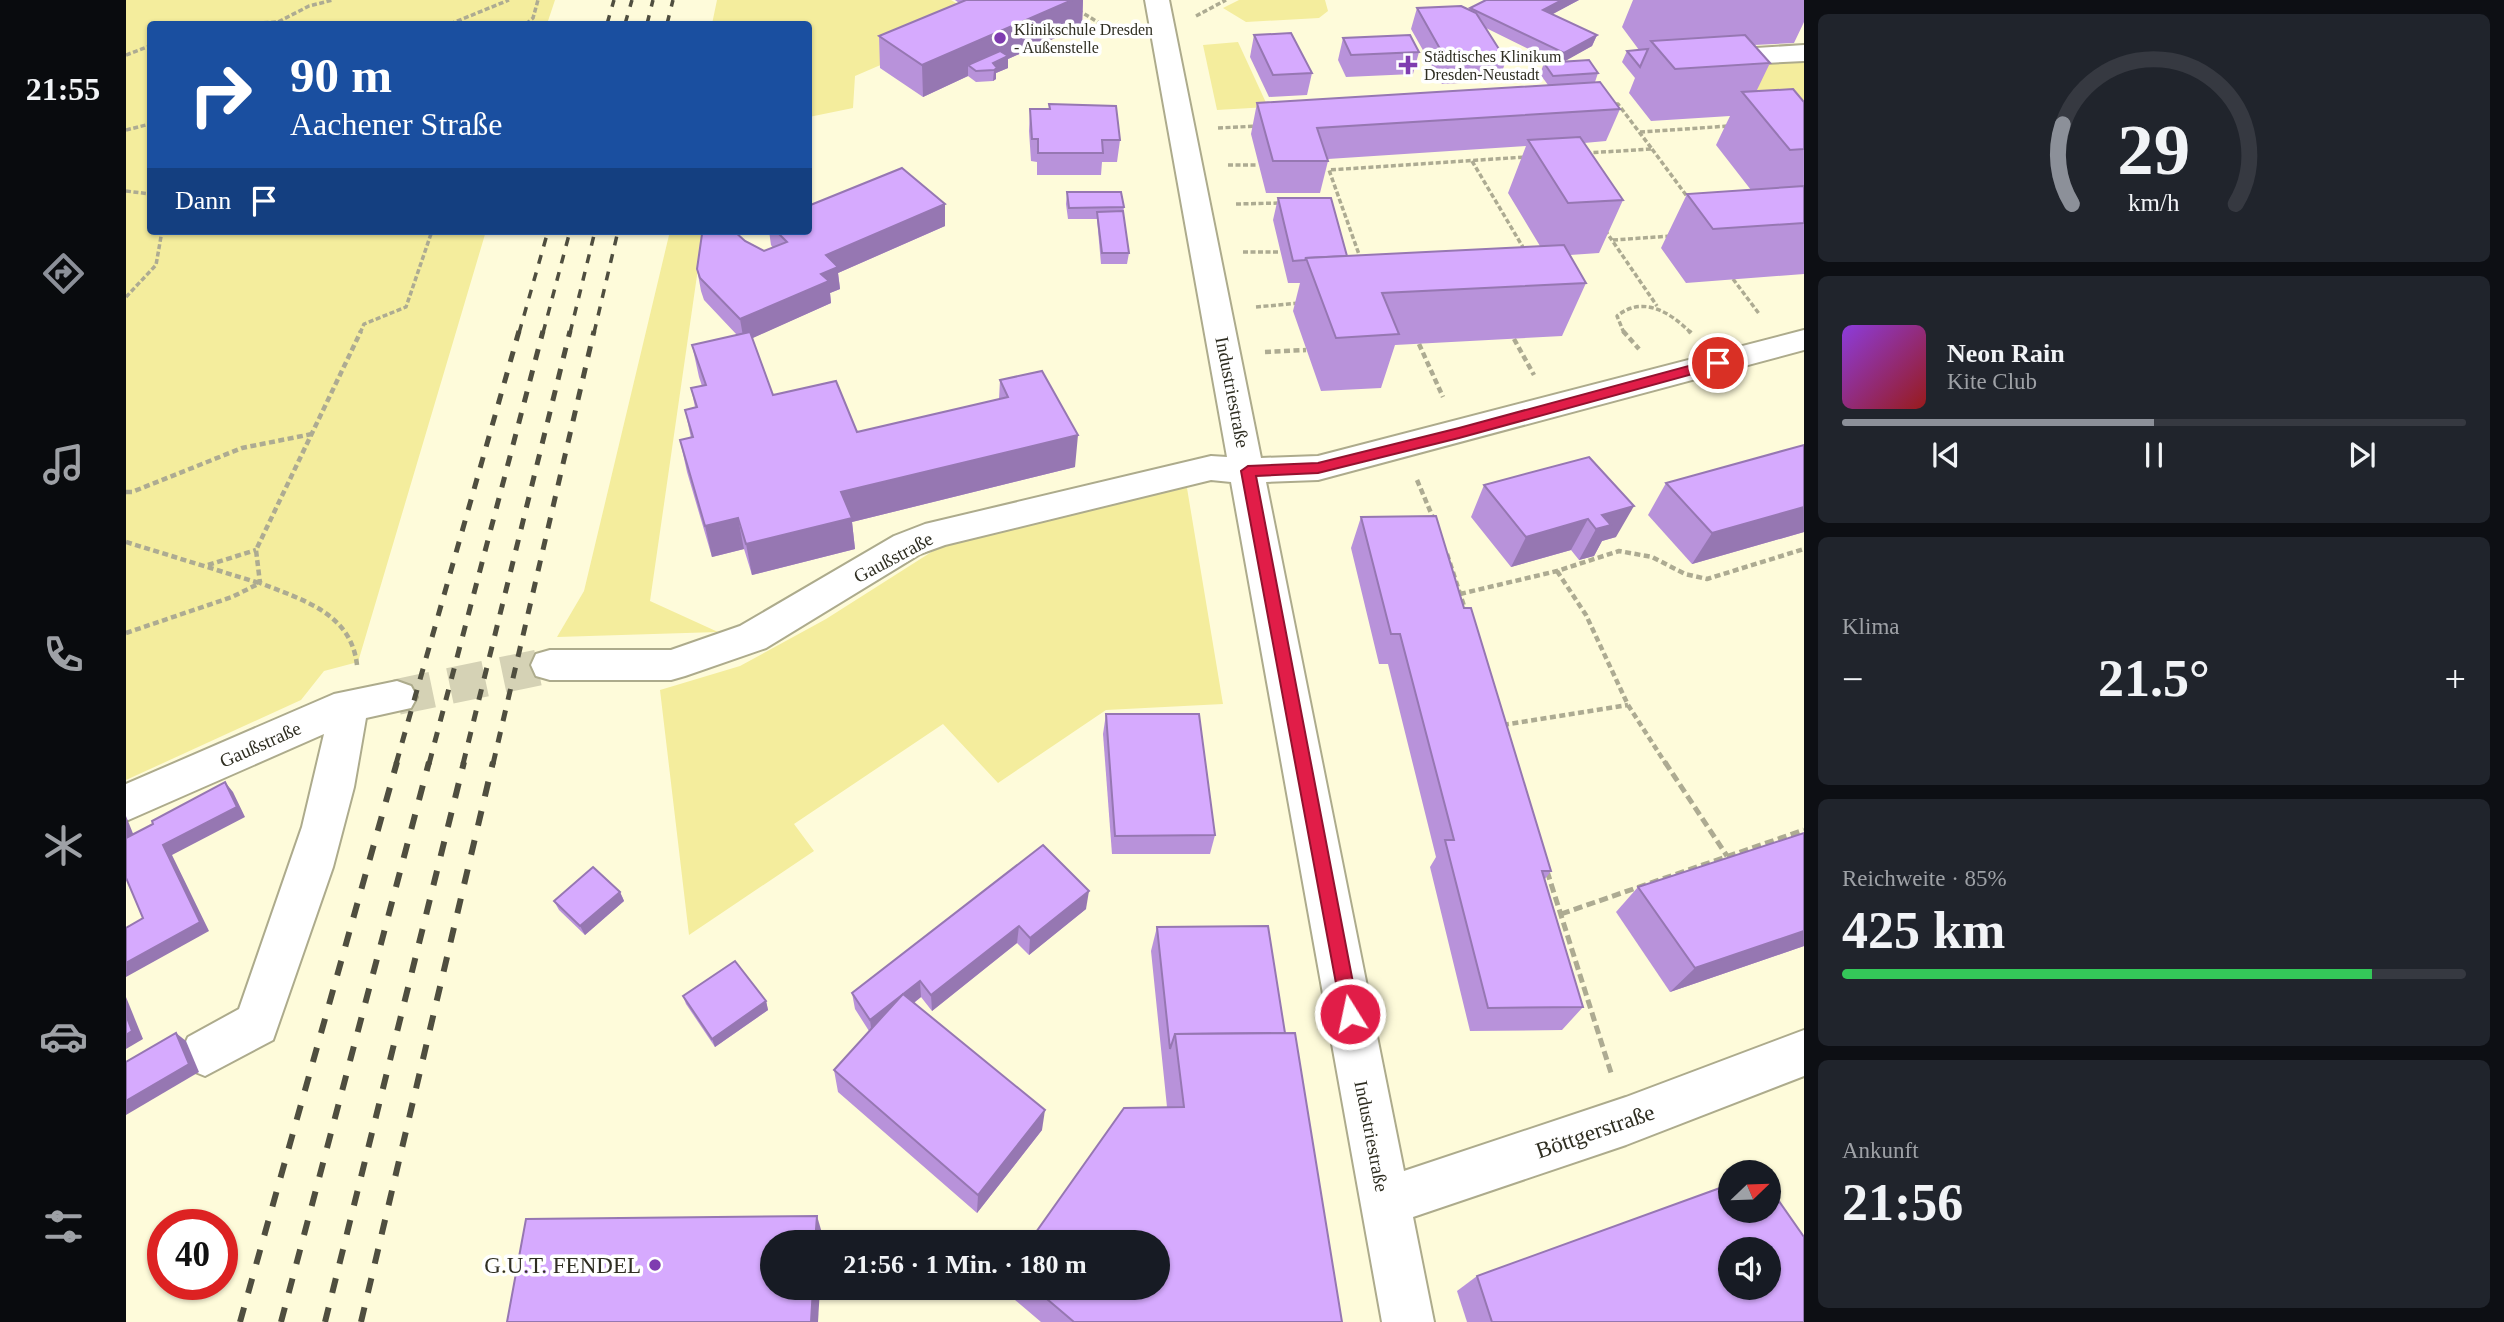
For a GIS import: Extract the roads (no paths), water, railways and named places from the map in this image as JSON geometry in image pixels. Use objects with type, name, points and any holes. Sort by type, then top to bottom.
[{"type":"street","name":"Industriestraße","points":[[1157,0],[1408,1322]]},
{"type":"street","points":[[1767,123],[1722,68],[1740,57],[1804,53]]},
{"type":"street","name":"Gaußstraße","points":[[550,666],[671,665],[753,637],[906,545],[938,533],[1211,468],[1248,471],[1318,468],[1399,449],[1794,343]]},
{"type":"street","name":"Gaußstraße","points":[[126,803],[348,705],[397,697]]},
{"type":"street","points":[[205,1053],[257,1024],[310,870],[344,740],[348,705]]},
{"type":"street","name":"Böttgerstraße","points":[[1385,1202],[1626,1121],[1804,1053]]},
{"type":"tunnel","points":[[397,697],[550,665]]},
{"type":"railway","points":[[608,21],[614,0]]},
{"type":"railway","points":[[626,21],[632,0]]},
{"type":"railway","points":[[648,21],[653,0]]},
{"type":"railway","points":[[668,21],[673,0]]},
{"type":"railway","points":[[519,333],[547,235]]},
{"type":"railway","points":[[543,333],[569,235]]},
{"type":"railway","points":[[570,333],[594,235]]},
{"type":"railway","points":[[594,333],[617,235]]},
{"type":"railway","points":[[396,764],[519,331]]},
{"type":"railway","points":[[429,764],[543,331]]},
{"type":"railway","points":[[463,764],[570,331]]},
{"type":"railway","points":[[493,764],[594,331]]},
{"type":"railway","points":[[240,1322],[397,762]]},
{"type":"railway","points":[[281,1322],[429,762]]},
{"type":"railway","points":[[325,1322],[464,762]]},
{"type":"railway","points":[[361,1322],[493,762]]},
{"type":"place","name":"Klinikschule Dresden - Außenstelle","points":[[1000,38]]},
{"type":"place","name":"Städtisches Klinikum Dresden-Neustadt","points":[[1408,65]]},
{"type":"place","name":"G.U.T. FENDEL","points":[[655,1265]]}]
